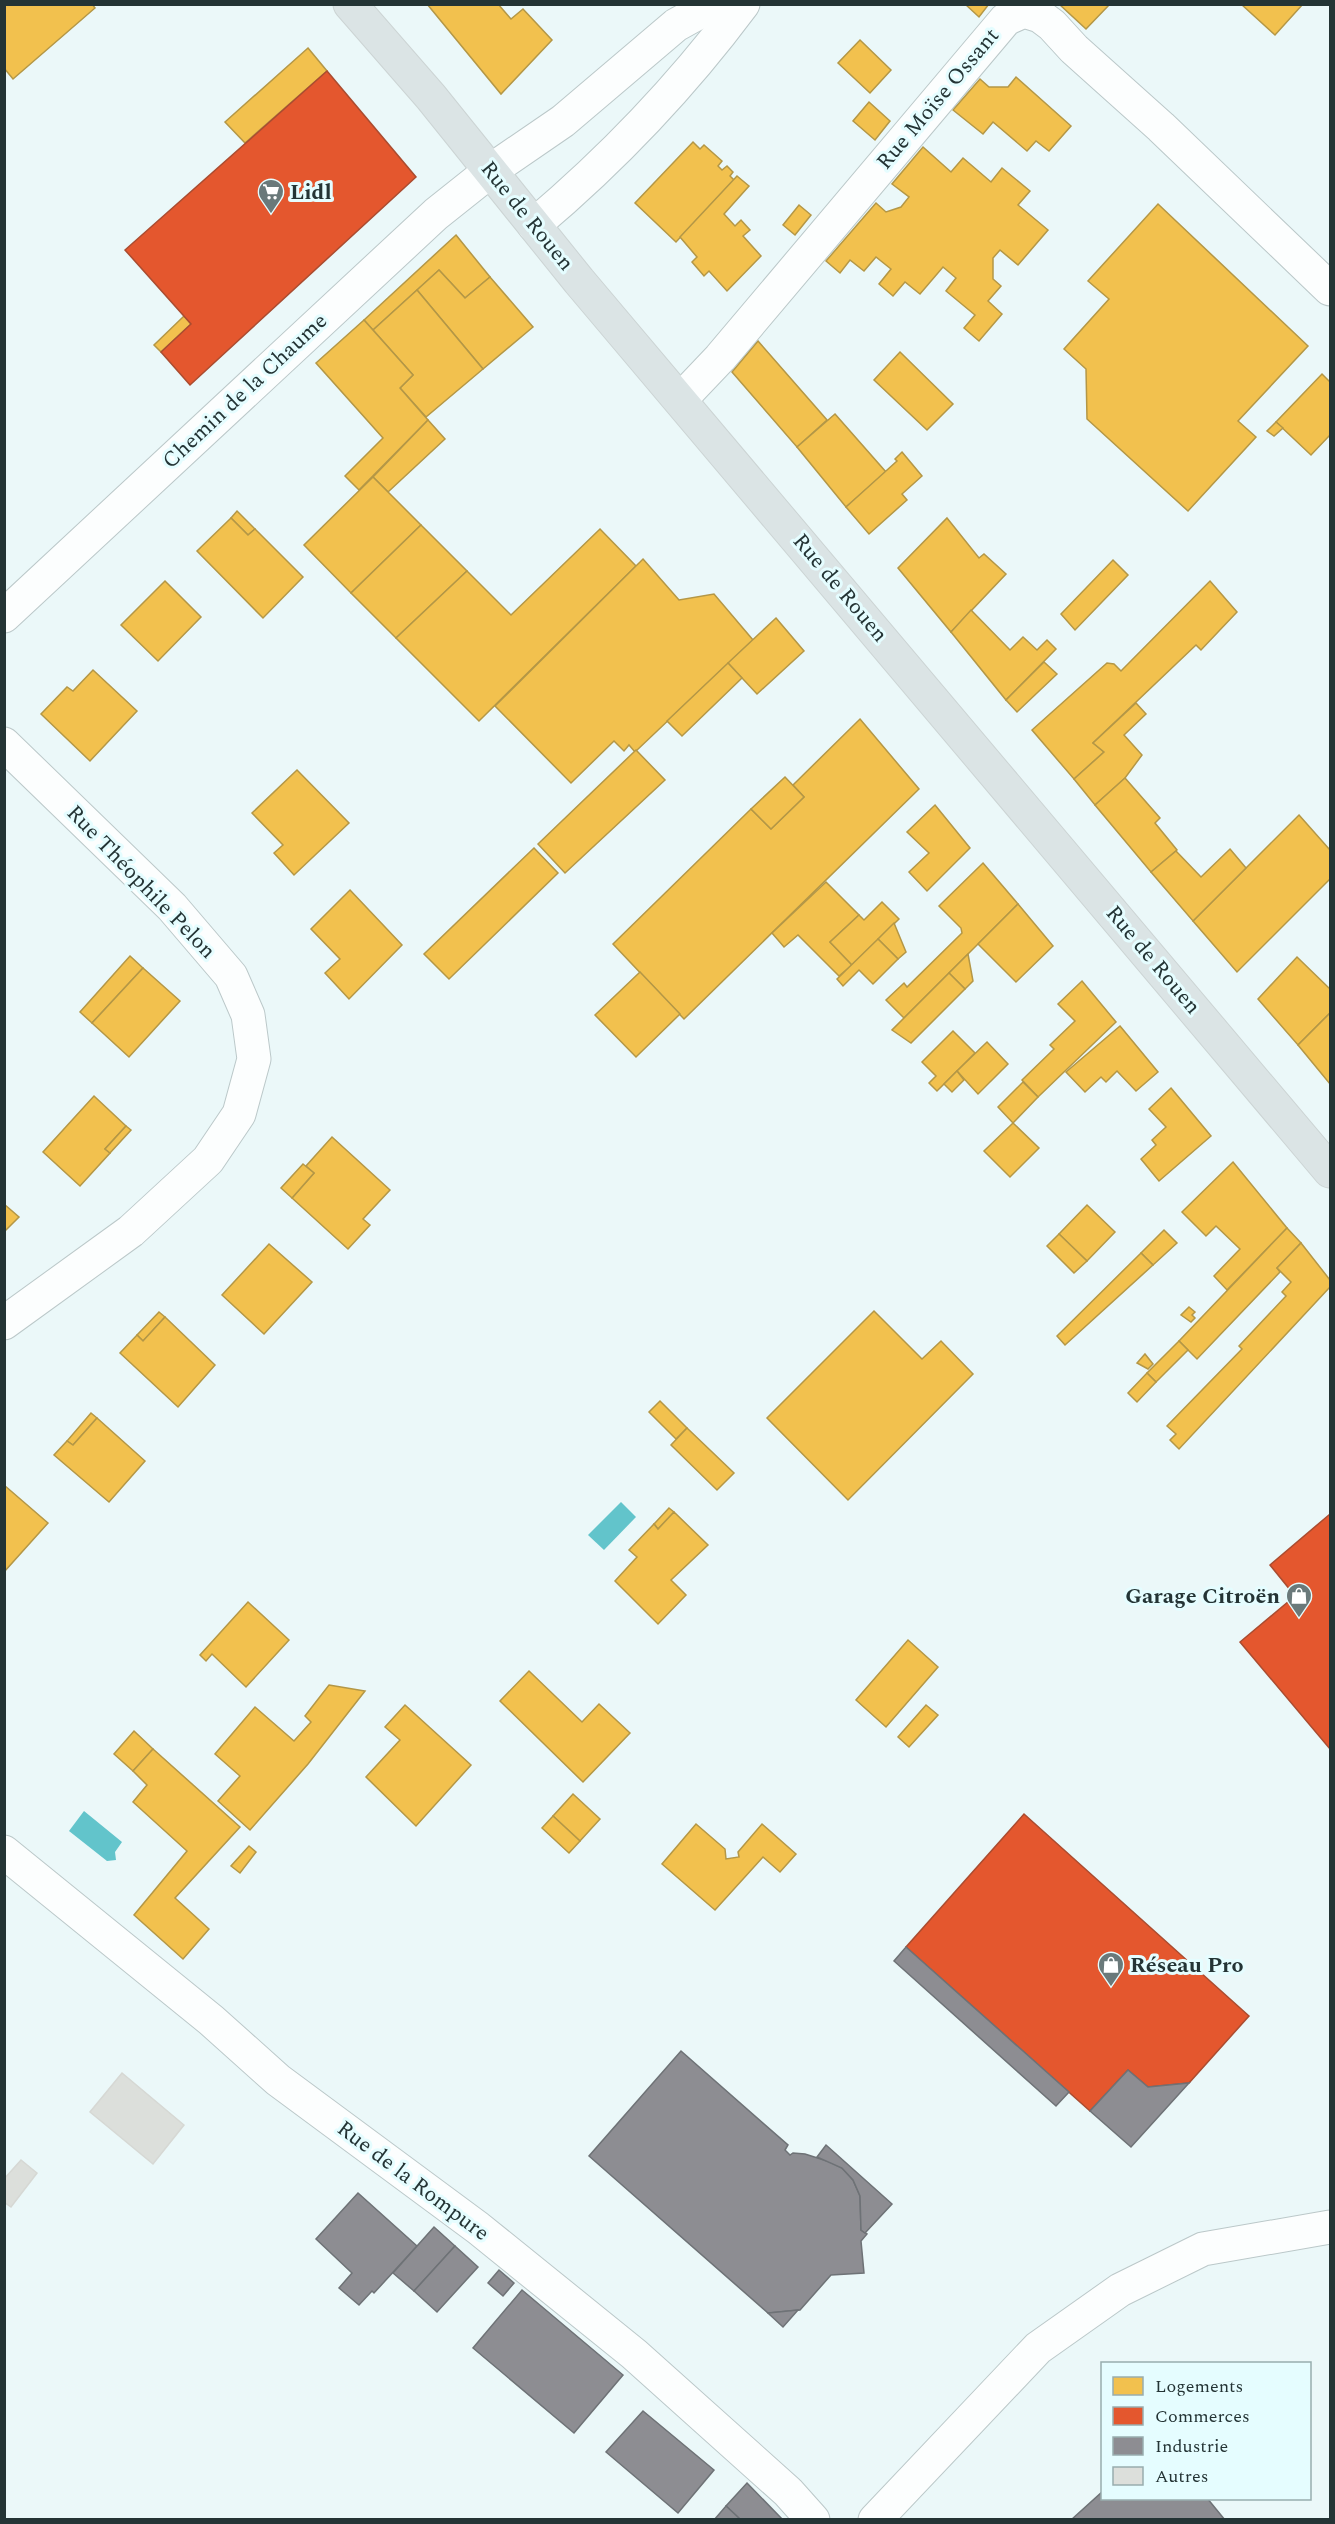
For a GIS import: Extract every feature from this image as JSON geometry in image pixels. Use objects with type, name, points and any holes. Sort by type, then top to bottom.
[{"type":"main road","name":"Rue de Rouen","points":[[350,4],[431,97],[534,225],[1330,1171]]},
{"type":"street","name":"Chemin de la Chaume","points":[[4,616],[421,227],[490,171],[563,121],[676,25],[714,4]]},
{"type":"street","points":[[534,225],[606,161],[707,53],[743,4]]},
{"type":"street","name":"Rue Moïse Ossant","points":[[681,399],[720,358],[1006,19],[1024,11],[1040,15],[1052,25],[1330,289]]},
{"type":"street","name":"Rue Théophile Pelon","points":[[4,744],[172,907],[231,976],[248,1015],[254,1059],[239,1114],[208,1160],[131,1231],[4,1323]]},
{"type":"street","name":"Rue de la Rompure","points":[[4,1852],[211,2020],[278,2080],[478,2228],[634,2354],[788,2492],[813,2520]]},
{"type":"street","points":[[875,2520],[1038,2348],[1120,2290],[1203,2249],[1330,2227]]},
{"type":"water","points":[[621,1502],[636,1517],[604,1550],[588,1535]]},
{"type":"water","points":[[84,1811],[122,1842],[115,1852],[116,1860],[107,1861],[69,1831]]},
{"type":"building: Logements","points":[[4,4],[92,4],[95,8],[13,79],[4,68]]},
{"type":"building: Logements","points":[[427,4],[498,4],[511,19],[523,9],[552,40],[501,94]]},
{"type":"building: Logements","points":[[965,4],[989,4],[979,17]]},
{"type":"building: Logements","points":[[1059,4],[1110,4],[1086,29]]},
{"type":"building: Logements","points":[[1241,4],[1303,4],[1275,35]]},
{"type":"building: Logements","points":[[860,40],[891,70],[870,93],[838,63]]},
{"type":"building: Logements","points":[[308,48],[327,71],[245,143],[225,122]]},
{"type":"building: Logements","points":[[1016,77],[1071,126],[1049,151],[1036,141],[1027,151],[993,122],[983,134],[953,110],[980,79],[989,87],[1008,87]]},
{"type":"building: Logements","points":[[869,102],[890,121],[875,140],[853,121]]},
{"type":"building: Logements","points":[[693,142],[700,149],[704,145],[722,161],[718,166],[722,170],[727,166],[733,172],[730,176],[734,180],[676,242],[635,203]]},
{"type":"building: Logements","points":[[923,147],[951,172],[963,158],[991,182],[1002,168],[1030,191],[1018,205],[1048,230],[1018,265],[1000,250],[993,258],[993,279],[1001,286],[988,301],[1002,314],[979,341],[964,328],[975,315],[946,291],[956,278],[943,267],[920,294],[905,282],[893,296],[879,284],[891,269],[876,257],[864,271],[850,260],[840,273],[826,261],[876,203],[886,212],[901,207],[909,197],[892,184]]},
{"type":"building: Logements","points":[[737,176],[749,186],[724,214],[735,226],[741,220],[750,230],[743,236],[761,256],[727,291],[709,271],[704,276],[692,262],[697,257],[680,237]]},
{"type":"building: Logements","points":[[1158,204],[1308,346],[1238,421],[1256,437],[1188,511],[1087,419],[1086,369],[1064,349],[1109,299],[1088,281]]},
{"type":"building: Logements","points":[[799,205],[811,215],[795,235],[783,225]]},
{"type":"building: Logements","points":[[456,235],[490,277],[465,298],[439,270],[373,330],[364,320]]},
{"type":"building: Logements","points":[[439,270],[465,298],[490,277],[533,327],[483,369],[417,290]]},
{"type":"building: Logements","points":[[417,290],[483,369],[426,417],[400,388],[413,375],[373,330]]},
{"type":"building: Logements","points":[[184,316],[191,324],[161,352],[154,345]]},
{"type":"building: Logements","points":[[364,320],[413,375],[400,388],[428,420],[359,490],[345,476],[383,438],[316,363]]},
{"type":"building: Logements","points":[[758,341],[827,420],[797,447],[732,372]]},
{"type":"building: Logements","points":[[900,352],[953,404],[927,430],[874,380]]},
{"type":"building: Logements","points":[[1322,374],[1330,382],[1330,435],[1311,455],[1276,422]]},
{"type":"building: Logements","points":[[835,414],[886,472],[846,507],[797,447]]},
{"type":"building: Logements","points":[[428,420],[445,439],[388,492],[373,477]]},
{"type":"building: Logements","points":[[1276,422],[1283,428],[1274,436],[1267,431]]},
{"type":"building: Logements","points":[[902,452],[922,476],[902,494],[907,500],[869,534],[846,507],[897,461],[895,459]]},
{"type":"building: Logements","points":[[373,477],[421,525],[351,593],[304,545]]},
{"type":"building: Logements","points":[[237,511],[255,529],[248,535],[231,518]]},
{"type":"building: Logements","points":[[231,518],[248,535],[255,529],[303,577],[263,618],[197,551]]},
{"type":"building: Logements","points":[[947,518],[979,558],[984,554],[1006,574],[951,632],[898,568]]},
{"type":"building: Logements","points":[[421,525],[467,571],[396,638],[351,593]]},
{"type":"building: Logements","points":[[600,529],[636,566],[479,721],[396,638],[467,571],[511,615]]},
{"type":"building: Logements","points":[[643,559],[679,600],[714,594],[753,640],[635,752],[629,745],[624,751],[614,741],[571,783],[495,706]]},
{"type":"building: Logements","points":[[1113,560],[1128,575],[1075,630],[1061,614]]},
{"type":"building: Logements","points":[[165,581],[201,617],[158,661],[121,625]]},
{"type":"building: Logements","points":[[1210,581],[1237,612],[1201,650],[1196,645],[1093,743],[1104,752],[1074,779],[1032,730],[1107,663],[1114,664],[1121,671]]},
{"type":"building: Logements","points":[[971,610],[1010,650],[1023,637],[1037,650],[1047,640],[1056,649],[1006,700],[951,632]]},
{"type":"building: Logements","points":[[776,618],[804,651],[757,694],[728,663]]},
{"type":"building: Logements","points":[[1044,662],[1057,674],[1017,712],[1006,700]]},
{"type":"building: Logements","points":[[728,663],[742,678],[682,736],[667,721]]},
{"type":"building: Logements","points":[[93,670],[137,711],[90,761],[41,714],[67,687],[73,691]]},
{"type":"building: Logements","points":[[1136,703],[1146,714],[1124,735],[1142,755],[1125,778],[1095,805],[1074,779],[1104,752],[1093,743]]},
{"type":"building: Logements","points":[[860,719],[919,789],[684,1019],[613,944],[751,809],[771,829],[804,797],[793,785]]},
{"type":"building: Logements","points":[[636,750],[665,780],[565,873],[538,844]]},
{"type":"building: Logements","points":[[297,770],[349,823],[294,875],[274,853],[283,845],[252,813]]},
{"type":"building: Logements","points":[[785,777],[804,797],[771,829],[751,809]]},
{"type":"building: Logements","points":[[1125,778],[1160,818],[1155,823],[1177,850],[1151,872],[1095,805]]},
{"type":"building: Logements","points":[[935,805],[970,848],[927,891],[909,872],[929,853],[907,832]]},
{"type":"building: Logements","points":[[1299,815],[1330,850],[1330,879],[1237,972],[1193,921]]},
{"type":"building: Logements","points":[[534,848],[558,873],[449,979],[424,954]]},
{"type":"building: Logements","points":[[1230,849],[1246,868],[1193,921],[1151,872],[1176,851],[1201,877]]},
{"type":"building: Logements","points":[[983,863],[1018,904],[904,1018],[886,1000],[904,983],[907,987],[962,933],[961,928],[939,906]]},
{"type":"building: Logements","points":[[826,882],[859,915],[830,942],[852,965],[839,976],[798,935],[784,947],[772,933]]},
{"type":"building: Logements","points":[[350,890],[402,945],[349,999],[325,973],[340,959],[311,929]]},
{"type":"building: Logements","points":[[882,902],[899,919],[852,965],[830,942],[859,915],[864,920]]},
{"type":"building: Logements","points":[[1018,904],[1053,946],[1016,982],[978,944]]},
{"type":"building: Logements","points":[[894,923],[906,952],[898,959],[878,939]]},
{"type":"building: Logements","points":[[878,939],[898,959],[873,984],[859,970],[843,986],[837,979]]},
{"type":"building: Logements","points":[[968,954],[973,981],[965,989],[949,973]]},
{"type":"building: Logements","points":[[130,956],[143,968],[92,1023],[80,1012]]},
{"type":"building: Logements","points":[[1297,957],[1330,989],[1330,1013],[1298,1045],[1258,999]]},
{"type":"building: Logements","points":[[143,968],[180,1001],[129,1057],[92,1023]]},
{"type":"building: Logements","points":[[640,972],[680,1014],[636,1057],[595,1015]]},
{"type":"building: Logements","points":[[949,973],[965,989],[911,1043],[892,1030]]},
{"type":"building: Logements","points":[[1082,981],[1116,1022],[1038,1097],[1022,1080],[1054,1049],[1050,1045],[1075,1021],[1058,1004]]},
{"type":"building: Logements","points":[[1330,1013],[1330,1084],[1298,1045]]},
{"type":"building: Logements","points":[[1120,1026],[1158,1072],[1136,1091],[1117,1071],[1106,1082],[1101,1077],[1085,1092],[1066,1072]]},
{"type":"building: Logements","points":[[953,1031],[975,1053],[937,1091],[929,1083],[936,1076],[922,1062]]},
{"type":"building: Logements","points":[[987,1042],[1008,1064],[978,1094],[957,1071]]},
{"type":"building: Logements","points":[[957,1071],[964,1080],[952,1092],[944,1084]]},
{"type":"building: Logements","points":[[1023,1082],[1038,1097],[1013,1123],[998,1107]]},
{"type":"building: Logements","points":[[1171,1088],[1211,1136],[1159,1181],[1141,1159],[1156,1145],[1152,1140],[1166,1127],[1149,1109]]},
{"type":"building: Logements","points":[[94,1096],[126,1126],[105,1149],[110,1153],[80,1186],[43,1152]]},
{"type":"building: Logements","points":[[1013,1123],[1039,1148],[1010,1177],[984,1151]]},
{"type":"building: Logements","points":[[126,1126],[131,1130],[110,1153],[105,1149]]},
{"type":"building: Logements","points":[[332,1137],[390,1190],[363,1219],[370,1225],[348,1249],[292,1198],[314,1173],[306,1166]]},
{"type":"building: Logements","points":[[1233,1162],[1287,1228],[1227,1290],[1214,1276],[1240,1249],[1216,1226],[1206,1236],[1182,1212]]},
{"type":"building: Logements","points":[[303,1164],[314,1173],[292,1198],[281,1188]]},
{"type":"building: Logements","points":[[4,1204],[19,1217],[4,1232]]},
{"type":"building: Logements","points":[[1087,1205],[1115,1232],[1087,1261],[1059,1234]]},
{"type":"building: Logements","points":[[1287,1228],[1301,1243],[1277,1268],[1280,1272],[1197,1359],[1179,1341]]},
{"type":"building: Logements","points":[[1164,1230],[1177,1243],[1153,1265],[1141,1253]]},
{"type":"building: Logements","points":[[1059,1234],[1087,1261],[1074,1273],[1047,1246]]},
{"type":"building: Logements","points":[[1301,1243],[1330,1280],[1330,1287],[1179,1449],[1170,1440],[1176,1434],[1167,1426],[1242,1349],[1239,1346],[1286,1296],[1282,1292],[1291,1282],[1277,1268]]},
{"type":"building: Logements","points":[[269,1244],[312,1282],[264,1334],[222,1295]]},
{"type":"building: Logements","points":[[1141,1253],[1153,1265],[1065,1345],[1057,1336]]},
{"type":"building: Logements","points":[[1189,1307],[1195,1312],[1192,1315],[1195,1318],[1191,1322],[1181,1315]]},
{"type":"building: Logements","points":[[874,1311],[922,1359],[941,1341],[973,1374],[848,1500],[767,1418]]},
{"type":"building: Logements","points":[[159,1312],[165,1317],[143,1341],[137,1335]]},
{"type":"building: Logements","points":[[165,1317],[215,1365],[178,1407],[120,1353],[137,1335],[143,1341]]},
{"type":"building: Logements","points":[[1179,1341],[1188,1350],[1156,1382],[1147,1373]]},
{"type":"building: Logements","points":[[1145,1354],[1153,1364],[1148,1369],[1137,1363]]},
{"type":"building: Logements","points":[[1147,1373],[1156,1382],[1137,1402],[1128,1393]]},
{"type":"building: Logements","points":[[660,1401],[687,1428],[676,1439],[649,1412]]},
{"type":"building: Logements","points":[[91,1413],[97,1418],[73,1445],[67,1441]]},
{"type":"building: Logements","points":[[97,1418],[145,1461],[109,1502],[54,1455],[67,1441],[73,1445]]},
{"type":"building: Logements","points":[[687,1428],[734,1473],[717,1490],[671,1445]]},
{"type":"building: Logements","points":[[4,1485],[48,1523],[4,1572]]},
{"type":"building: Logements","points":[[669,1508],[674,1512],[658,1529],[654,1524]]},
{"type":"building: Logements","points":[[674,1512],[708,1545],[671,1580],[686,1595],[658,1624],[615,1581],[637,1557],[629,1550],[654,1524],[658,1529]]},
{"type":"building: Logements","points":[[248,1602],[289,1640],[246,1687],[212,1654],[206,1661],[200,1655]]},
{"type":"building: Logements","points":[[908,1640],[938,1667],[886,1727],[856,1700]]},
{"type":"building: Logements","points":[[529,1671],[582,1722],[599,1704],[630,1733],[583,1782],[500,1701]]},
{"type":"building: Logements","points":[[329,1685],[365,1691],[308,1764],[250,1830],[218,1801],[240,1776],[215,1754],[255,1707],[294,1741],[311,1722],[305,1716]]},
{"type":"building: Logements","points":[[405,1705],[471,1765],[416,1826],[366,1777],[400,1740],[385,1727]]},
{"type":"building: Logements","points":[[926,1705],[938,1715],[909,1747],[898,1737]]},
{"type":"building: Logements","points":[[134,1731],[153,1749],[133,1771],[114,1754]]},
{"type":"building: Logements","points":[[153,1749],[240,1827],[175,1898],[209,1929],[183,1959],[134,1915],[187,1851],[133,1802],[147,1785],[133,1771]]},
{"type":"building: Logements","points":[[573,1794],[600,1819],[580,1841],[553,1816]]},
{"type":"building: Logements","points":[[553,1816],[580,1841],[569,1853],[542,1828]]},
{"type":"building: Logements","points":[[696,1824],[725,1849],[726,1859],[739,1857],[738,1852],[762,1824],[796,1854],[780,1872],[763,1857],[715,1910],[662,1864]]},
{"type":"building: Logements","points":[[249,1846],[256,1852],[240,1873],[231,1866]]},
{"type":"building: Commerces","points":[[327,71],[416,177],[190,385],[161,352],[191,324],[125,250]]},
{"type":"building: Commerces","name":"Garage Citroën","points":[[1330,1514],[1330,1749],[1240,1642],[1295,1596],[1270,1565]]},
{"type":"building: Commerces","points":[[1024,1814],[1249,2016],[1189,2083],[1148,2087],[1128,2070],[1090,2111],[906,1947]]},
{"type":"building: Industrie","points":[[906,1947],[1069,2092],[1056,2106],[894,1961]]},
{"type":"building: Industrie","points":[[681,2051],[788,2145],[785,2150],[790,2155],[805,2154],[830,2162],[842,2168],[853,2180],[860,2196],[861,2230],[867,2234],[861,2241],[864,2273],[831,2275],[800,2310],[768,2313],[589,2156]]},
{"type":"building: Industrie","points":[[1128,2070],[1148,2087],[1189,2083],[1131,2147],[1090,2111]]},
{"type":"building: Industrie","points":[[826,2145],[892,2204],[865,2233],[861,2230],[860,2196],[853,2180],[842,2168],[817,2157]]},
{"type":"building: Industrie","points":[[358,2193],[417,2246],[374,2293],[372,2291],[359,2305],[339,2288],[352,2273],[316,2239]]},
{"type":"building: Industrie","points":[[434,2227],[455,2246],[414,2291],[393,2273]]},
{"type":"building: Industrie","points":[[455,2246],[478,2267],[437,2312],[414,2291]]},
{"type":"building: Industrie","points":[[499,2270],[514,2283],[503,2296],[488,2283]]},
{"type":"building: Industrie","points":[[522,2290],[623,2375],[574,2433],[473,2348]]},
{"type":"building: Industrie","points":[[798,2310],[783,2327],[768,2313]]},
{"type":"building: Industrie","points":[[643,2411],[714,2470],[678,2513],[606,2452]]},
{"type":"building: Industrie","points":[[747,2483],[783,2520],[741,2520],[726,2506]]},
{"type":"building: Industrie","points":[[1101,2493],[1101,2500],[1209,2500],[1225,2520],[1071,2520]]},
{"type":"building: Industrie","points":[[726,2506],[741,2520],[714,2520]]},
{"type":"building: Autres","points":[[122,2073],[184,2125],[153,2164],[90,2112]]},
{"type":"building: Autres","points":[[21,2160],[37,2173],[11,2207],[4,2202],[4,2179]]},
{"type":"place","name":"Lidl","points":[[271,215]]},
{"type":"place","name":"Garage Citroën","points":[[1299,1619]]},
{"type":"place","name":"Réseau Pro","points":[[1111,1988]]}]
